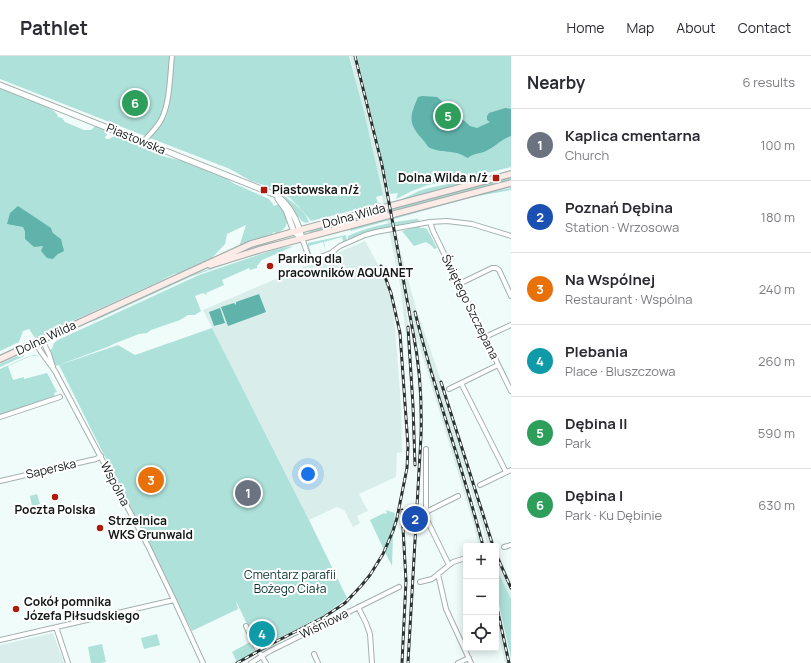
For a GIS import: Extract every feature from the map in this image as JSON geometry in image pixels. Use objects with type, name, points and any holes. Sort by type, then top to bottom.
[{"type":"main road","name":"Dolna Wilda","points":[[0,359],[251,244],[511,174]]},
{"type":"main road","name":"Dolna Wilda","points":[[200,268],[302,238],[511,183]]},
{"type":"street","points":[[143,142],[162,119],[167,103],[172,56]]},
{"type":"street","name":"Piastowska","points":[[0,85],[279,196],[288,205],[310,261],[331,253],[340,246],[365,235],[430,222]]},
{"type":"street","points":[[430,222],[447,221],[468,223],[511,236]]},
{"type":"street","name":"Świętego Szczepana","points":[[430,222],[511,391]]},
{"type":"street","points":[[459,284],[495,268],[499,270],[511,296]]},
{"type":"street","points":[[485,337],[511,325]]},
{"type":"street","name":"Wspólna","points":[[39,341],[41,352],[55,371],[139,529],[203,663]]},
{"type":"street","points":[[449,389],[498,365]]},
{"type":"street","points":[[461,383],[506,472]]},
{"type":"street","points":[[0,417],[60,397]]},
{"type":"street","points":[[426,449],[426,521],[449,565]]},
{"type":"street","name":"Saperska","points":[[0,481],[96,459],[101,456]]},
{"type":"street","points":[[480,485],[511,470]]},
{"type":"street","points":[[426,512],[458,496]]},
{"type":"street","points":[[504,547],[511,545]]},
{"type":"street","points":[[420,582],[432,579],[453,562],[463,559]]},
{"type":"street","points":[[438,574],[446,609],[471,663]]},
{"type":"street","name":"Wiśniowa","points":[[251,663],[261,656],[399,587]]},
{"type":"street","points":[[0,640],[174,600]]},
{"type":"street","points":[[358,607],[370,634],[372,663]]},
{"type":"street","points":[[246,626],[256,648],[266,663]]},
{"type":"street","points":[[56,627],[68,663]]},
{"type":"street","points":[[314,654],[318,663]]},
{"type":"street","points":[[458,663],[469,658]]},
{"type":"shaded area","points":[[350,56],[357,56],[380,151],[397,239],[416,308],[494,543],[487,543],[460,458],[484,543],[478,543],[417,338],[423,400],[422,444],[420,444],[421,409],[418,366],[403,283],[413,377],[416,444],[413,444],[412,406],[407,344],[400,285],[373,152]]},
{"type":"shaded area","points":[[418,97],[437,97],[470,126],[477,128],[490,122],[487,120],[489,113],[505,108],[511,109],[511,136],[484,152],[472,155],[468,158],[457,153],[431,149],[415,130],[412,120],[413,110]]},
{"type":"shaded area","points":[[18,206],[51,228],[53,233],[61,239],[64,251],[53,259],[47,258],[41,251],[43,246],[34,247],[25,239],[23,227],[7,224],[10,213]]},
{"type":"shaded area","points":[[365,241],[384,276],[393,305],[401,405],[402,452],[397,453],[396,477],[359,494],[368,511],[357,516],[360,523],[353,527],[344,510],[337,507],[309,520],[203,310]]},
{"type":"shaded area","points":[[259,294],[266,312],[228,326],[221,307],[234,303],[236,305],[236,302]]},
{"type":"shaded area","points":[[220,308],[225,323],[214,326],[209,312]]},
{"type":"shaded area","points":[[499,555],[511,583],[511,599],[499,574]]},
{"type":"shaded area","points":[[499,609],[511,663],[505,663],[499,636]]},
{"type":"shaded area","points":[[53,633],[64,663],[0,663],[0,645]]},
{"type":"green space","points":[[0,56],[349,56],[364,112],[383,195],[376,197],[378,203],[382,203],[311,221],[290,198],[272,188],[251,181],[230,169],[150,138],[150,136],[145,136],[0,79]]},
{"type":"green space","points":[[357,56],[511,56],[511,167],[428,185],[396,199],[398,193],[390,194]]},
{"type":"green space","points":[[0,88],[41,104],[54,111],[58,117],[62,118],[65,122],[84,130],[91,130],[95,126],[106,130],[106,139],[118,134],[166,157],[188,162],[222,176],[235,184],[269,199],[274,206],[279,204],[286,217],[286,225],[281,231],[272,233],[239,247],[246,225],[227,234],[225,244],[211,259],[183,272],[174,274],[35,338],[29,329],[23,331],[19,342],[0,351]],"holes":[[[23,227],[51,228],[53,233],[61,239],[58,254],[53,259],[43,246],[25,232]]]},
{"type":"green space","points":[[490,175],[479,180],[398,201],[429,188]]},
{"type":"green space","points":[[511,177],[511,181],[311,233],[309,232],[309,230]]},
{"type":"green space","points":[[511,188],[511,190],[472,197],[351,231],[345,231],[354,227],[471,196]]},
{"type":"green space","points":[[272,189],[299,207],[309,222],[302,221],[299,217],[297,218],[292,209],[280,195]]},
{"type":"green space","points":[[418,219],[419,221],[383,228],[348,240],[348,236],[373,227]]},
{"type":"green space","points":[[420,226],[420,228],[427,229],[437,248],[434,249],[426,242],[414,246],[402,231]]},
{"type":"green space","points":[[346,235],[347,241],[343,242],[342,237],[324,242],[326,252],[323,242],[309,246],[312,257],[310,254],[308,243]]},
{"type":"green space","points":[[294,246],[262,260],[257,268],[250,270],[249,268],[222,280],[224,285],[206,293],[207,295],[203,293],[195,296],[201,311],[195,315],[188,315],[180,320],[151,330],[147,333],[139,334],[56,366],[50,350],[52,349],[54,343],[58,340],[199,275],[270,251]]},
{"type":"green space","points":[[266,250],[190,277],[92,322],[102,315],[197,273]]},
{"type":"green space","name":"Cmentarz parafii Bożego Ciała","points":[[212,328],[347,598],[324,615],[275,640],[264,639],[262,643],[259,644],[256,643],[236,601],[238,609],[192,631],[59,365],[118,345],[135,355]]},
{"type":"green space","points":[[24,353],[24,356],[0,367],[0,364]]},
{"type":"green space","points":[[34,355],[39,356],[31,356],[8,366],[13,380],[24,377],[24,379],[47,373],[57,392],[54,393],[55,397],[0,414],[0,369],[27,357]]},
{"type":"green space","points":[[37,494],[40,504],[32,506],[30,496]]},
{"type":"green space","points":[[386,510],[395,513],[394,526],[384,550],[370,520],[387,513]]},
{"type":"green space","points":[[393,533],[392,566],[385,552]]},
{"type":"green space","points":[[499,574],[511,599],[511,659],[499,605]]},
{"type":"green space","points":[[157,634],[160,645],[144,649],[141,638]]},
{"type":"green space","points":[[250,642],[255,652],[237,662],[232,652]]},
{"type":"green space","points":[[102,644],[106,662],[91,663],[88,647]]},
{"type":"railway","points":[[355,56],[382,165],[419,371],[421,436],[408,663]]},
{"type":"railway","points":[[237,663],[324,617],[345,603],[370,575],[383,554],[393,531],[407,468],[408,446],[400,333],[391,293],[381,266]]},
{"type":"railway","points":[[415,312],[482,543]]},
{"type":"railway","points":[[408,327],[415,465]]},
{"type":"railway","points":[[441,382],[492,543]]},
{"type":"railway","points":[[402,510],[406,581],[402,663]]},
{"type":"railway","points":[[499,561],[511,588]]},
{"type":"railway","points":[[499,615],[509,663]]},
{"type":"place","name":"Dębina I","points":[[135,103]]},
{"type":"place","name":"Dębina II","points":[[448,116]]},
{"type":"place","name":"Dolna Wilda n/ż","points":[[496,178]]},
{"type":"place","name":"Piastowska n/ż","points":[[264,190]]},
{"type":"place","name":"Parking dla pracowników AQUANET","points":[[270,266]]},
{"type":"place","name":"Na Wspólnej","points":[[151,480]]},
{"type":"place","name":"Kaplica cmentarna","points":[[248,493]]},
{"type":"place","name":"Poczta Polska","points":[[55,497]]},
{"type":"place","name":"Poznań Dębina","points":[[415,519]]},
{"type":"place","name":"Strzelnica WKS Grunwald","points":[[100,528]]},
{"type":"place","name":"Cokół pomnika Józefa Piłsudskiego","points":[[16,609]]},
{"type":"place","name":"Plebania","points":[[262,634]]}]
